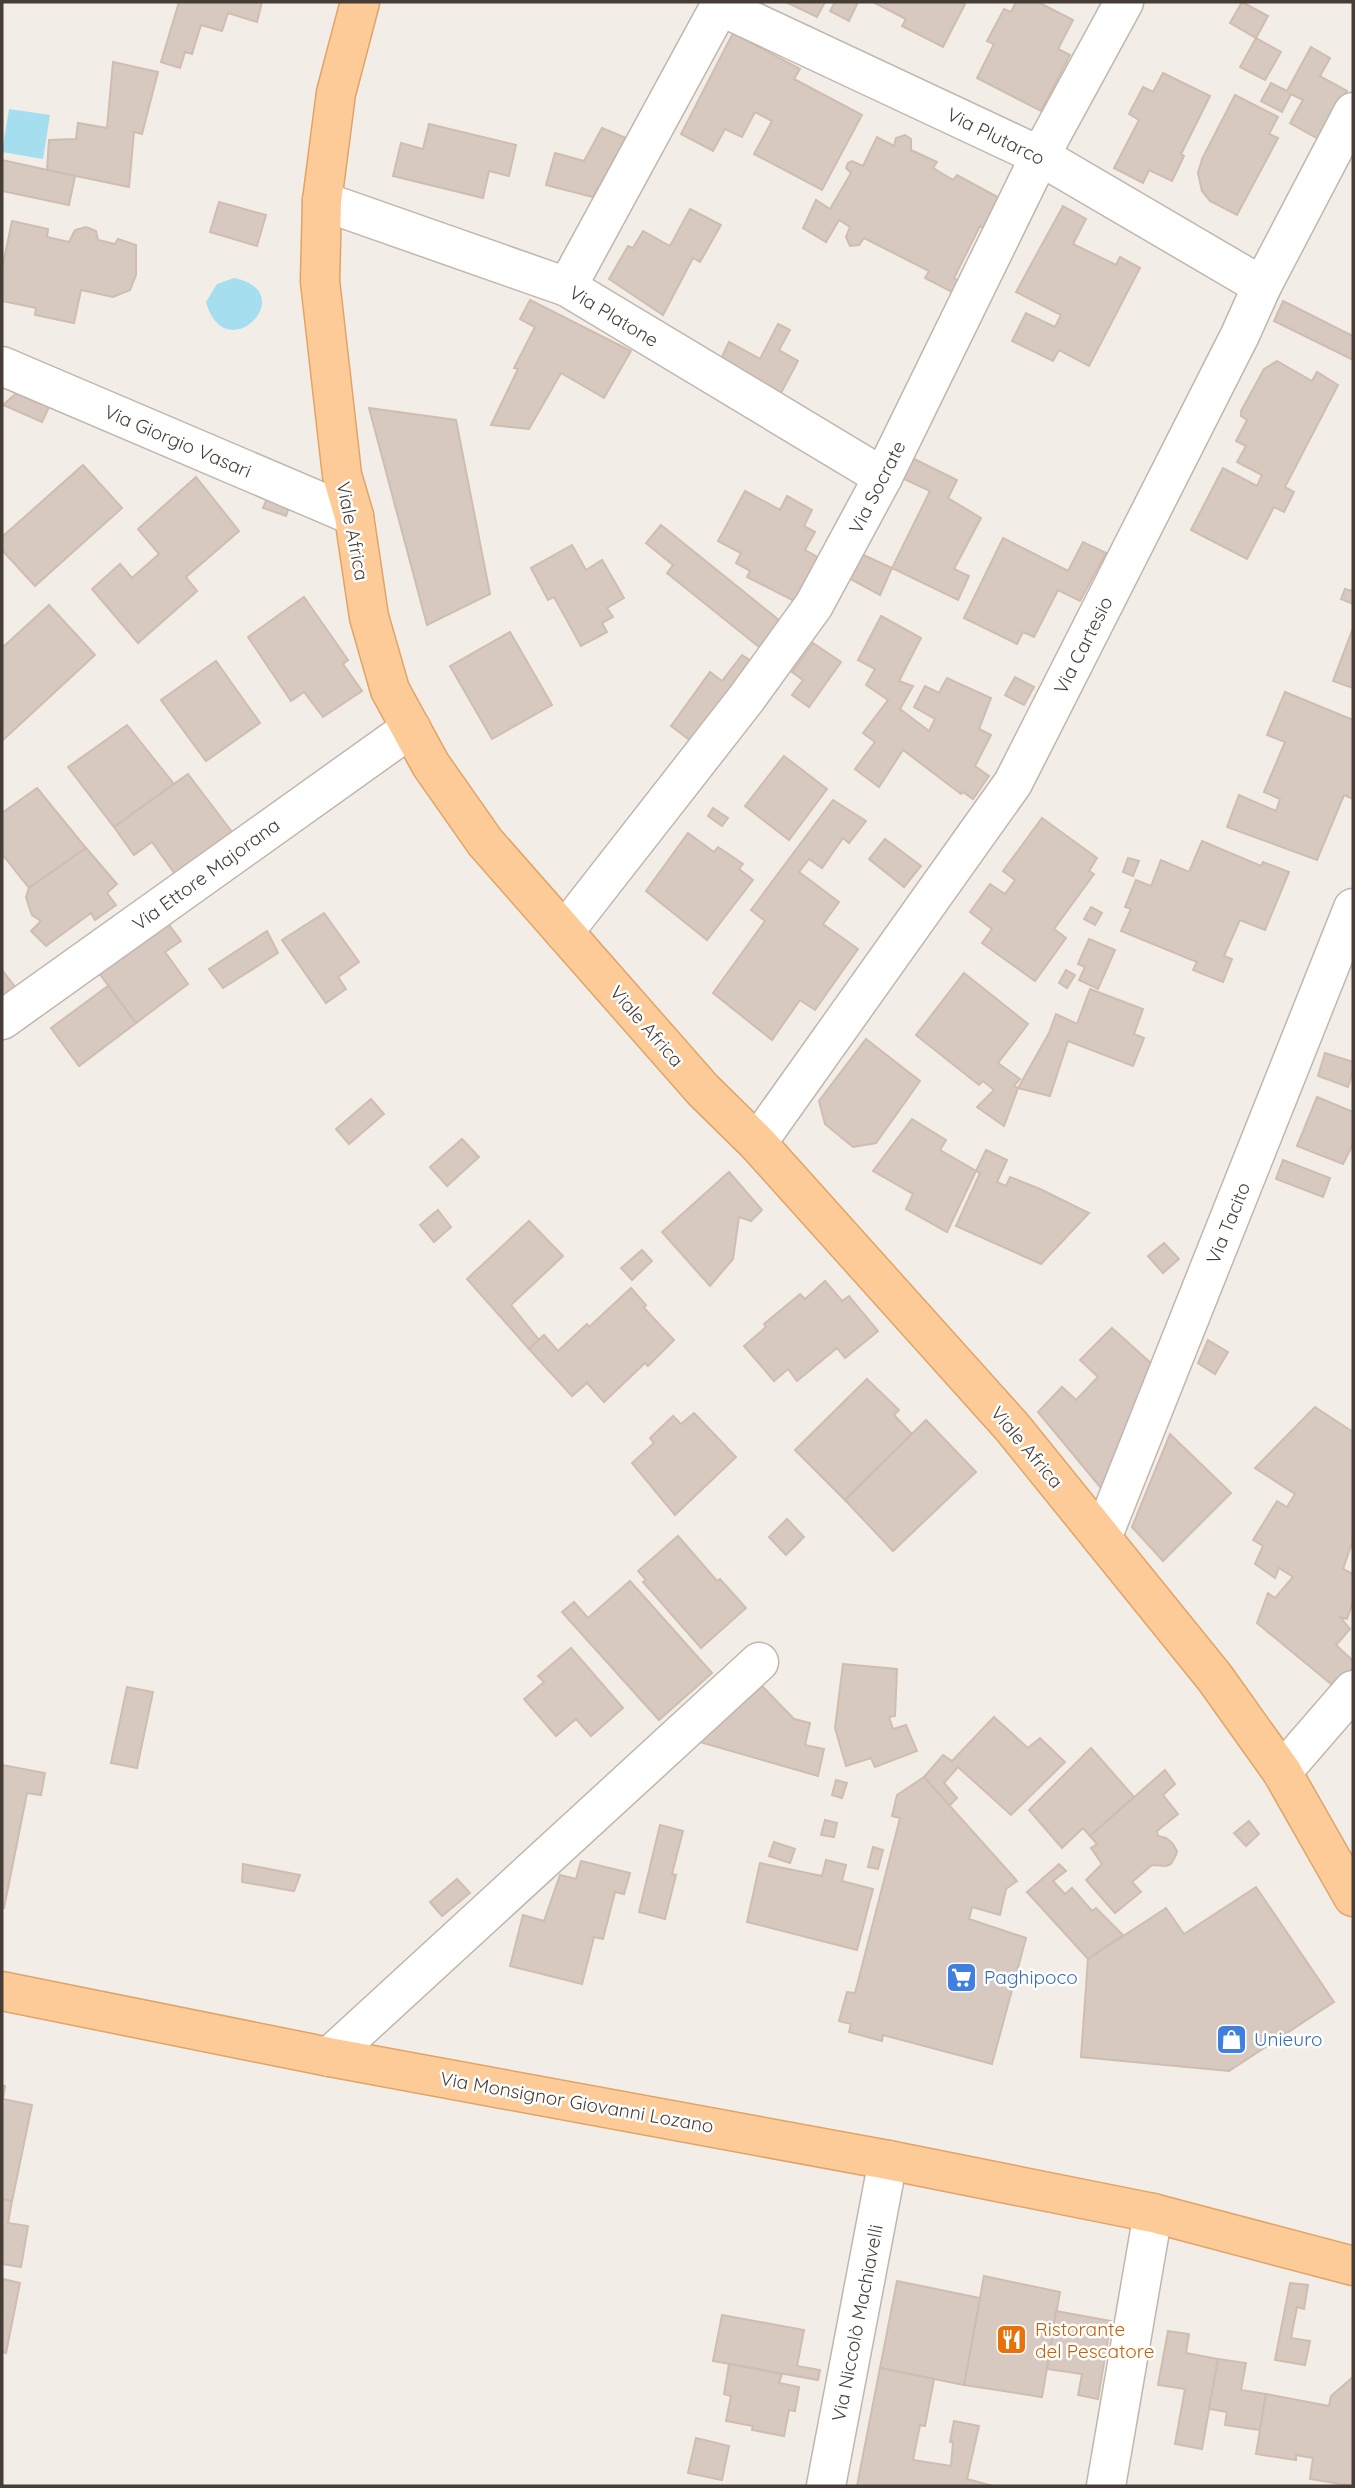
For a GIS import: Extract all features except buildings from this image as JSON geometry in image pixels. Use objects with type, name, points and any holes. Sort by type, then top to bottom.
[{"type":"main road","name":"Viale Africa","points":[[360,2],[336,93],[322,201],[320,281],[342,475],[354,516],[369,617],[390,691],[431,765],[485,842],[703,1090],[757,1143],[1012,1427],[1214,1678],[1282,1772],[1353,1897]]},
{"type":"main road","name":"Via Monsignor Giovanni Lozano","points":[[2,1991],[329,2057],[888,2160],[1153,2213]]},
{"type":"main road","points":[[1153,2213],[1353,2241]]},
{"type":"main road","points":[[1153,2213],[1353,2266]]},
{"type":"street","name":"Via Socrate","points":[[564,932],[746,699],[814,605],[883,477],[1040,156],[1124,2]]},
{"type":"street","name":"Via Plutarco","points":[[721,4],[1040,156],[1262,286]]},
{"type":"street","points":[[567,287],[721,4]]},
{"type":"street","name":"Via Cartesio","points":[[757,1143],[1013,783],[1240,335],[1262,286],[1353,113]]},
{"type":"street","name":"Via Platone","points":[[322,201],[567,287],[883,477]]},
{"type":"street","name":"Via Giorgio Vasari","points":[[2,366],[354,516]]},
{"type":"street","name":"Via Ettore Majorana","points":[[2,1020],[411,728]]},
{"type":"street","name":"Via Tacito","points":[[1102,1538],[1353,908]]},
{"type":"street","points":[[329,2057],[759,1662]]},
{"type":"street","points":[[1282,1772],[1353,1690]]},
{"type":"street","name":"Via Niccolò Machiavelli","points":[[827,2486],[888,2160]]},
{"type":"street","points":[[1106,2486],[1153,2213]]},
{"type":"water","points":[[9,109],[50,115],[43,159],[2,152]]},
{"type":"water","points":[[234,278],[253,286],[261,297],[260,310],[253,321],[241,328],[228,329],[215,321],[206,302],[217,284]]},
{"type":"place","name":"Paghipoco","points":[[961,1977]]},
{"type":"place","name":"Unieuro","points":[[1231,2039]]},
{"type":"place","name":"Ristorante del Pescatore","points":[[1012,2340]]}]
